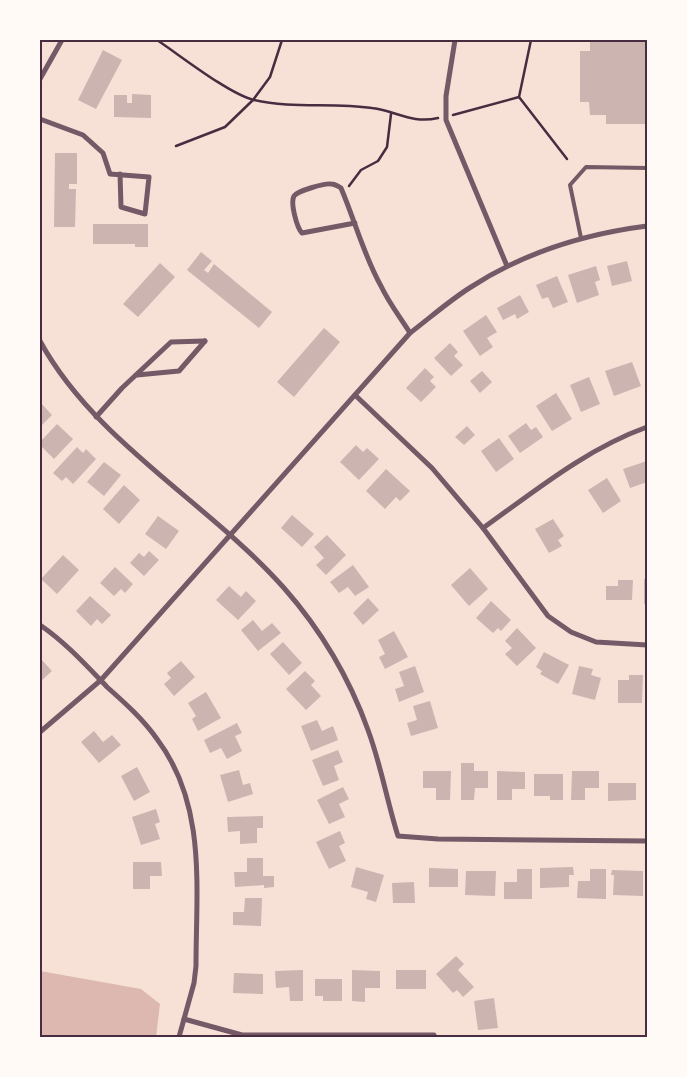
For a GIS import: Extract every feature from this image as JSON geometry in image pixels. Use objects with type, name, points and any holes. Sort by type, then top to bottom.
[{"type":"street","points":[[40,79],[62,40]]},
{"type":"street","points":[[455,40],[446,96],[446,117],[508,266]]},
{"type":"street","points":[[40,119],[83,135],[102,152],[110,174],[120,174],[149,177],[145,214],[121,207],[120,174]]},
{"type":"street","points":[[355,223],[305,234],[298,229],[293,201],[294,196],[298,192],[330,184],[342,188],[380,285],[410,332]]},
{"type":"street","points":[[40,732],[101,680],[410,332],[453,299],[508,266],[541,251],[582,238],[647,226]]},
{"type":"street","points":[[40,341],[63,378],[96,417],[284,588],[313,624],[333,654],[350,685],[369,731],[398,836],[438,839],[647,841]]},
{"type":"street","points":[[96,417],[136,375],[172,342],[205,341],[180,371],[136,375]]},
{"type":"street","points":[[354,395],[432,468],[483,528],[548,616],[571,632],[596,642],[647,645]]},
{"type":"street","points":[[483,528],[588,454],[620,437],[647,427]]},
{"type":"street","points":[[40,625],[62,642],[146,724],[174,767],[191,813],[197,857],[196,966],[179,1037]]},
{"type":"street","points":[[184,1019],[242,1035],[434,1036]]},
{"type":"lane","points":[[582,238],[570,186],[586,167],[647,168]]},
{"type":"path","points":[[158,40],[235,92],[253,100],[298,105],[351,105],[374,108],[391,114],[425,121],[519,97]]},
{"type":"path","points":[[176,146],[225,126],[253,100],[270,77],[282,40]]},
{"type":"path","points":[[531,40],[519,97],[567,160]]},
{"type":"path","points":[[344,193],[361,170],[378,161],[387,147],[391,114]]},
{"type":"shaded area","points":[[40,971],[141,989],[160,1004],[156,1037],[40,1037]]},
{"type":"building","points":[[590,40],[647,40],[647,124],[606,124],[606,115],[590,115],[589,102],[580,102],[580,51],[590,51]]},
{"type":"building","points":[[103,50],[122,60],[96,109],[78,100]]},
{"type":"building","points":[[132,94],[151,95],[151,118],[114,117],[114,95],[127,95],[127,103],[132,103]]},
{"type":"building","points":[[55,153],[77,153],[77,184],[69,184],[69,189],[76,189],[75,227],[54,227]]},
{"type":"building","points":[[93,224],[148,224],[148,247],[135,247],[135,244],[93,244]]},
{"type":"building","points":[[201,252],[212,261],[204,270],[208,273],[214,264],[272,312],[259,328],[187,270]]},
{"type":"building","points":[[627,261],[632,281],[612,286],[607,266]]},
{"type":"building","points":[[160,263],[175,277],[138,317],[123,304]]},
{"type":"building","points":[[596,266],[600,280],[595,282],[599,295],[577,303],[568,275]]},
{"type":"building","points":[[557,276],[568,302],[553,308],[548,297],[542,299],[536,285]]},
{"type":"building","points":[[520,295],[529,312],[517,319],[515,314],[503,320],[497,308]]},
{"type":"building","points":[[486,315],[497,332],[487,338],[493,347],[480,356],[463,331]]},
{"type":"building","points":[[324,328],[340,342],[294,397],[277,382]]},
{"type":"building","points":[[450,343],[458,352],[454,356],[463,365],[451,376],[434,358]]},
{"type":"building","points":[[632,362],[641,386],[614,396],[605,371]]},
{"type":"building","points":[[425,368],[434,377],[430,381],[436,387],[421,402],[406,388]]},
{"type":"building","points":[[482,371],[492,382],[480,393],[470,381]]},
{"type":"building","points":[[589,377],[600,404],[581,412],[570,385]]},
{"type":"building","points":[[556,393],[572,419],[552,431],[536,406]]},
{"type":"building","points":[[40,402],[52,415],[40,427]]},
{"type":"building","points":[[526,423],[531,430],[536,427],[543,437],[520,453],[508,436]]},
{"type":"building","points":[[57,424],[73,439],[54,459],[40,445],[40,442]]},
{"type":"building","points":[[467,426],[475,435],[464,445],[455,437]]},
{"type":"building","points":[[499,438],[514,459],[496,472],[481,451]]},
{"type":"building","points":[[356,445],[363,452],[367,448],[379,459],[359,480],[340,462]]},
{"type":"building","points":[[77,447],[83,453],[86,449],[96,459],[73,484],[66,477],[62,481],[53,473]]},
{"type":"building","points":[[647,461],[647,482],[630,488],[623,469]]},
{"type":"building","points":[[104,462],[121,475],[104,496],[87,482]]},
{"type":"building","points":[[386,469],[410,491],[400,501],[396,497],[385,509],[366,491]]},
{"type":"building","points":[[607,478],[621,501],[603,513],[588,490]]},
{"type":"building","points":[[124,485],[140,500],[119,524],[103,509]]},
{"type":"building","points":[[292,515],[314,534],[302,547],[281,528]]},
{"type":"building","points":[[158,516],[179,531],[166,549],[145,534]]},
{"type":"building","points":[[553,519],[564,536],[558,540],[562,546],[549,553],[535,529]]},
{"type":"building","points":[[327,535],[346,555],[326,575],[316,565],[324,558],[314,547]]},
{"type":"building","points":[[149,551],[159,560],[144,576],[130,563],[139,553],[144,557]]},
{"type":"building","points":[[63,555],[79,570],[57,594],[41,579]]},
{"type":"building","points":[[353,565],[369,587],[355,596],[348,587],[339,593],[330,582]]},
{"type":"building","points":[[115,567],[133,584],[125,593],[121,589],[114,596],[100,583]]},
{"type":"building","points":[[470,568],[488,589],[469,606],[451,585]]},
{"type":"building","points":[[644,579],[647,579],[647,604],[644,604]]},
{"type":"building","points":[[618,580],[633,580],[632,600],[606,600],[606,586],[618,586]]},
{"type":"building","points":[[229,586],[241,597],[246,591],[256,601],[238,620],[216,600]]},
{"type":"building","points":[[90,596],[111,615],[102,624],[97,619],[91,626],[76,611]]},
{"type":"building","points":[[368,598],[379,610],[363,625],[353,613]]},
{"type":"building","points":[[491,601],[511,620],[501,631],[498,628],[493,633],[476,618]]},
{"type":"building","points":[[253,620],[262,631],[272,623],[281,633],[258,651],[241,630]]},
{"type":"building","points":[[517,628],[536,648],[517,666],[505,654],[512,648],[505,641]]},
{"type":"building","points":[[394,631],[408,657],[385,669],[379,657],[385,654],[378,640]]},
{"type":"building","points":[[283,642],[302,663],[289,675],[270,654]]},
{"type":"building","points":[[544,652],[569,665],[558,684],[540,674],[542,671],[536,667]]},
{"type":"building","points":[[40,658],[52,671],[40,682]]},
{"type":"building","points":[[181,661],[195,677],[174,696],[164,684],[171,678],[167,673]]},
{"type":"building","points":[[415,666],[424,692],[399,702],[395,689],[404,686],[399,672]]},
{"type":"building","points":[[579,666],[593,669],[591,675],[601,678],[595,700],[572,694]]},
{"type":"building","points":[[305,671],[315,681],[311,685],[321,696],[306,710],[286,689]]},
{"type":"building","points":[[629,675],[643,675],[642,703],[618,703],[618,680],[629,680]]},
{"type":"building","points":[[206,692],[221,718],[198,731],[192,719],[196,716],[188,703]]},
{"type":"building","points":[[430,701],[438,728],[411,736],[407,723],[417,720],[413,706]]},
{"type":"building","points":[[317,720],[322,731],[333,726],[338,740],[311,751],[301,726]]},
{"type":"building","points":[[237,723],[242,733],[235,736],[242,751],[227,759],[221,748],[210,753],[204,740]]},
{"type":"building","points":[[94,731],[103,742],[112,735],[121,745],[99,763],[81,742]]},
{"type":"building","points":[[338,750],[343,762],[334,766],[339,780],[323,786],[312,760]]},
{"type":"building","points":[[461,763],[474,763],[474,771],[488,771],[488,788],[475,788],[474,800],[461,800]]},
{"type":"building","points":[[137,767],[150,792],[134,801],[121,776]]},
{"type":"building","points":[[239,770],[243,785],[250,783],[253,794],[228,802],[220,775]]},
{"type":"building","points":[[423,771],[451,771],[450,800],[436,800],[436,788],[423,788]]},
{"type":"building","points":[[497,771],[525,772],[525,789],[512,789],[512,800],[497,800]]},
{"type":"building","points":[[572,771],[599,771],[599,788],[585,788],[585,800],[571,800]]},
{"type":"building","points":[[534,774],[563,774],[563,800],[550,800],[550,796],[534,796]]},
{"type":"building","points":[[645,776],[647,777],[647,788],[645,788]]},
{"type":"building","points":[[608,783],[636,783],[636,800],[608,801]]},
{"type":"building","points":[[343,787],[349,799],[339,804],[345,817],[329,824],[317,800]]},
{"type":"building","points":[[156,809],[160,822],[155,824],[160,839],[141,845],[132,817]]},
{"type":"building","points":[[263,816],[263,828],[257,828],[257,843],[240,844],[240,831],[228,832],[227,817]]},
{"type":"building","points":[[340,831],[345,843],[339,846],[346,861],[329,869],[316,842]]},
{"type":"building","points":[[247,858],[263,858],[263,876],[274,876],[274,887],[264,888],[264,885],[235,887],[234,872],[247,872]]},
{"type":"building","points":[[133,862],[161,862],[162,876],[150,876],[150,889],[133,889]]},
{"type":"building","points":[[356,867],[384,875],[376,902],[366,899],[368,892],[351,887]]},
{"type":"building","points":[[573,867],[574,875],[569,875],[569,887],[540,888],[540,868]]},
{"type":"building","points":[[429,868],[458,869],[458,887],[429,887]]},
{"type":"building","points":[[517,869],[532,869],[532,899],[504,899],[504,882],[517,882]]},
{"type":"building","points":[[590,869],[606,869],[606,899],[577,898],[578,881],[590,881]]},
{"type":"building","points":[[612,870],[643,871],[643,896],[613,895],[614,875],[611,875]]},
{"type":"building","points":[[466,871],[496,871],[495,896],[465,895]]},
{"type":"building","points":[[414,882],[415,903],[393,903],[392,883]]},
{"type":"building","points":[[245,898],[262,898],[261,926],[233,925],[233,912],[244,912]]},
{"type":"building","points":[[456,956],[464,964],[458,970],[474,987],[463,997],[457,990],[453,993],[436,974]]},
{"type":"building","points":[[303,970],[303,1001],[290,1001],[289,987],[276,988],[275,971]]},
{"type":"building","points":[[352,970],[380,971],[380,988],[365,988],[365,1002],[352,1001]]},
{"type":"building","points":[[396,970],[426,970],[426,989],[396,989]]},
{"type":"building","points":[[234,973],[263,974],[263,994],[233,993]]},
{"type":"building","points":[[315,979],[342,979],[342,1001],[323,1001],[323,996],[315,996]]},
{"type":"building","points":[[494,998],[498,1028],[478,1030],[474,1001]]}]
